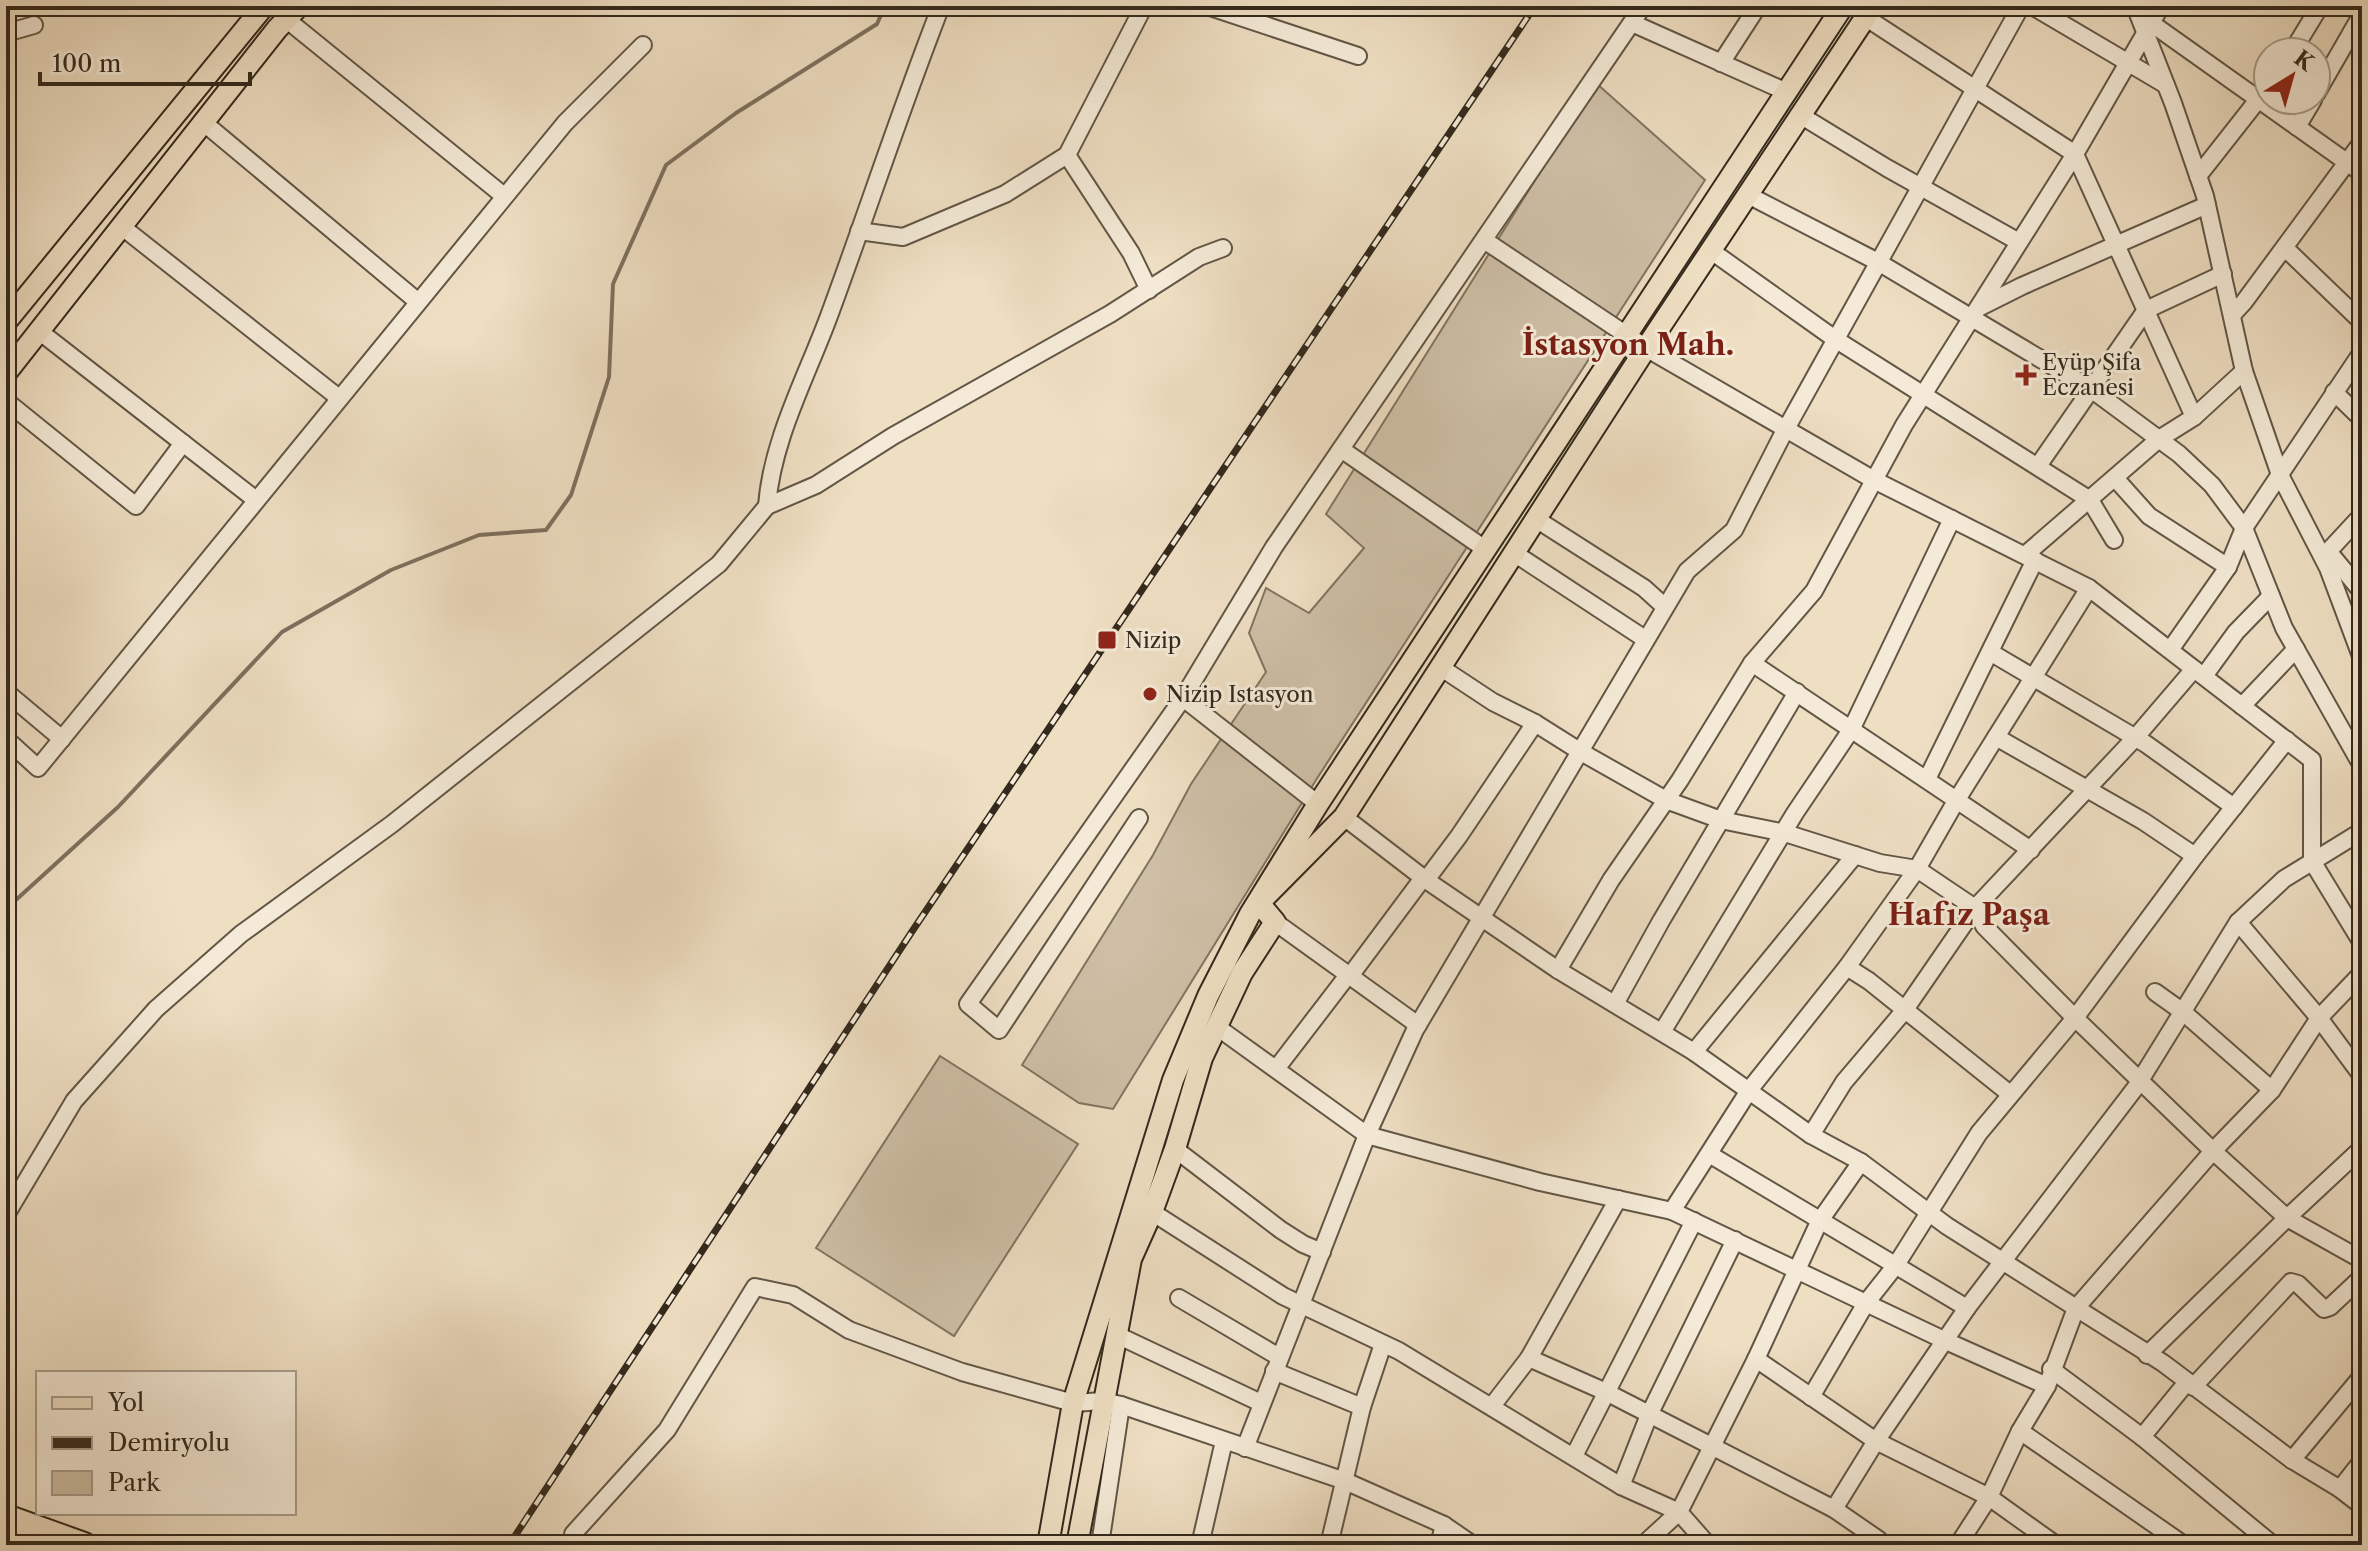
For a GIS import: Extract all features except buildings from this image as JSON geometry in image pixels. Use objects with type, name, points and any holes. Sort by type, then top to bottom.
[{"type":"highway","points":[[6,1517],[84,1545]]},
{"type":"main road","points":[[6,322],[264,6]]},
{"type":"main road","points":[[1048,1545],[1073,1403],[1173,1080],[1208,996],[1250,914],[1318,804],[1843,6]]},
{"type":"main road","points":[[1077,1545],[1112,1403],[1117,1335],[1131,1259],[1175,1149],[1202,1058],[1242,973],[1275,922],[1259,903],[1344,817],[1646,348],[1869,12]]},
{"type":"main road","points":[[6,373],[203,122],[293,13]]},
{"type":"street","points":[[767,506],[769,482],[786,424],[941,6]]},
{"type":"street","points":[[859,231],[903,237],[1005,194],[1067,155],[1144,6]]},
{"type":"street","points":[[1207,6],[1358,56]]},
{"type":"street","points":[[1139,818],[999,1030],[968,1004],[1183,698],[1274,547],[1643,6]]},
{"type":"street","points":[[1721,63],[1758,6]]},
{"type":"street","points":[[1245,1448],[1367,1135],[1418,1025],[1687,571],[1734,530],[1786,427],[2021,6]]},
{"type":"street","points":[[2032,6],[2166,85]]},
{"type":"street","points":[[2135,6],[2148,28],[2207,205],[2244,371],[2280,475],[2326,554],[2362,659]]},
{"type":"street","points":[[1558,970],[1611,880],[1666,800],[1752,663],[1814,591],[1923,395],[2075,154],[2161,6]]},
{"type":"street","points":[[2302,36],[2320,6]]},
{"type":"street","points":[[1869,12],[1975,88],[2075,154],[2194,417]]},
{"type":"street","points":[[293,13],[504,196]]},
{"type":"street","points":[[2332,66],[2362,14]]},
{"type":"street","points":[[1632,23],[1787,92]]},
{"type":"street","points":[[6,33],[34,25]]},
{"type":"street","points":[[2148,28],[2252,87]]},
{"type":"street","points":[[6,739],[38,768],[565,123],[643,45]]},
{"type":"street","points":[[2198,176],[2252,107]]},
{"type":"street","points":[[1800,115],[2019,242]]},
{"type":"street","points":[[2286,116],[2362,173]]},
{"type":"street","points":[[2297,127],[2304,116]]},
{"type":"street","points":[[203,122],[417,301]]},
{"type":"street","points":[[2232,315],[2362,142]]},
{"type":"street","points":[[1067,155],[1131,253],[1149,290]]},
{"type":"street","points":[[1748,195],[1974,314],[2091,389],[2159,439],[2212,485],[2244,528],[2296,649],[2362,766]]},
{"type":"street","points":[[1974,314],[2022,286],[2207,205]]},
{"type":"street","points":[[121,226],[339,398]]},
{"type":"street","points":[[1484,240],[1646,348],[1874,480],[2089,588],[2312,760],[2312,861],[2362,943]]},
{"type":"street","points":[[6,1215],[74,1101],[156,1009],[241,934],[392,824],[719,564],[767,506],[816,485],[893,436],[1149,290],[1199,257],[1223,248]]},
{"type":"street","points":[[2285,248],[2362,322]]},
{"type":"street","points":[[1710,250],[1835,339],[2090,500],[2114,540]]},
{"type":"street","points":[[2038,466],[2146,310],[2223,274]]},
{"type":"street","points":[[39,331],[256,500]]},
{"type":"street","points":[[2170,650],[2228,567],[2244,528],[2362,352]]},
{"type":"street","points":[[1927,779],[1990,652],[2030,558],[2159,439],[2194,417],[2244,371]]},
{"type":"street","points":[[2334,392],[2362,419]]},
{"type":"street","points":[[6,401],[136,506],[183,443]]},
{"type":"street","points":[[1341,449],[1485,549]]},
{"type":"street","points":[[2115,478],[2149,516],[2228,567]]},
{"type":"street","points":[[2326,554],[2362,515]]},
{"type":"street","points":[[1536,519],[1644,588],[1665,607]]},
{"type":"street","points":[[1662,1032],[1795,813],[1851,730],[1952,519]]},
{"type":"street","points":[[1514,553],[1645,639]]},
{"type":"street","points":[[2326,554],[2362,592]]},
{"type":"street","points":[[1672,1211],[1750,1089],[1847,967],[1917,869],[2089,588]]},
{"type":"street","points":[[1811,1135],[1844,1082],[1904,1011],[1975,908],[2271,596]]},
{"type":"street","points":[[2242,706],[2296,649]]},
{"type":"street","points":[[1990,652],[2135,738],[2234,807]]},
{"type":"street","points":[[1752,663],[2031,850]]},
{"type":"street","points":[[1440,667],[1493,702],[1535,723],[1666,800],[1721,820],[1785,833],[1880,863],[1917,869],[1975,908],[1984,926],[2075,1018],[2287,1218],[2362,1260]]},
{"type":"street","points":[[6,692],[62,739]]},
{"type":"street","points":[[1615,1004],[1797,692]]},
{"type":"street","points":[[1183,698],[1318,804]]},
{"type":"street","points":[[1276,1069],[1459,836],[1535,723]]},
{"type":"street","points":[[1996,737],[2143,821],[2195,856]]},
{"type":"street","points":[[1811,1397],[1866,1303],[1896,1265],[1979,1133],[2075,1018],[2195,856],[2287,740]]},
{"type":"street","points":[[1344,817],[1424,879],[1558,970],[1694,1052],[1811,1135],[1861,1162],[1947,1226],[2163,1363],[2292,1460],[2362,1506]]},
{"type":"street","points":[[1834,1509],[1876,1441],[1967,1308],[2136,1087],[2238,922],[2284,879],[2362,831]]},
{"type":"street","points":[[1694,1052],[1855,855]]},
{"type":"street","points":[[1275,922],[1418,1025]]},
{"type":"street","points":[[2238,922],[2319,1018],[2362,1076]]},
{"type":"street","points":[[1847,967],[1869,981],[2010,1094]]},
{"type":"street","points":[[1962,1544],[1989,1497],[2020,1431],[2047,1386],[2076,1308],[2213,1151],[2272,1090],[2319,1018],[2362,973]]},
{"type":"street","points":[[2155,992],[2183,1012],[2272,1090]]},
{"type":"street","points":[[1217,1027],[1367,1135],[1540,1182],[1672,1211],[2047,1386]]},
{"type":"street","points":[[2147,1355],[2362,1148]]},
{"type":"street","points":[[1175,1149],[1281,1230],[1322,1252]]},
{"type":"street","points":[[1709,1154],[1967,1308]]},
{"type":"street","points":[[1643,1545],[1679,1512],[1756,1359],[1819,1222],[1861,1162]]},
{"type":"street","points":[[1492,1406],[1529,1358],[1618,1199]]},
{"type":"street","points":[[1152,1212],[1300,1305],[1383,1344],[1492,1406],[1621,1486],[1679,1512],[1708,1545]]},
{"type":"street","points":[[1574,1456],[1694,1221]]},
{"type":"street","points":[[1621,1486],[1649,1415],[1735,1240]]},
{"type":"street","points":[[2142,1437],[2291,1282],[2298,1284],[2324,1309],[2362,1277]]},
{"type":"street","points":[[573,1534],[667,1430],[755,1287],[793,1295],[849,1330],[962,1372],[1073,1403],[1112,1403],[1345,1481],[1444,1525],[1473,1545]]},
{"type":"street","points":[[1179,1298],[1277,1364],[1362,1407]]},
{"type":"street","points":[[1117,1335],[1261,1403]]},
{"type":"street","points":[[1329,1545],[1362,1407],[1383,1344]]},
{"type":"street","points":[[1529,1358],[1606,1392],[1834,1509],[1882,1545]]},
{"type":"street","points":[[1756,1359],[1876,1441],[1989,1497],[2056,1545]]},
{"type":"street","points":[[2051,1369],[2142,1437],[2273,1545]]},
{"type":"street","points":[[2292,1460],[2362,1376]]},
{"type":"street","points":[[1100,1545],[1112,1403]]},
{"type":"street","points":[[2020,1431],[2184,1545]]},
{"type":"street","points":[[1200,1545],[1224,1441]]},
{"type":"street","points":[[2340,1489],[2362,1461]]},
{"type":"street","points":[[1439,1545],[1444,1525]]},
{"type":"green space","points":[[1596,83],[1705,180],[1316,780],[1113,1109],[1079,1103],[1022,1065],[1153,855],[1191,784],[1266,672],[1249,633],[1266,588],[1309,613],[1364,548],[1326,514]]},
{"type":"green space","points":[[940,1056],[1078,1144],[954,1336],[816,1248]]},
{"type":"waterway","points":[[6,909],[118,807],[282,632],[391,570],[479,535],[546,530],[571,495],[609,377],[613,284],[666,165],[736,113],[877,24],[885,6]]},
{"type":"railway","points":[[509,1545],[913,930],[1535,6]]},
{"type":"place","name":"Eyüp Şifa Eczanesi","points":[[2026,375]]},
{"type":"place","name":"Nizip","points":[[1107,640]]},
{"type":"place","name":"Nizip Istasyon","points":[[1150,694]]},
{"type":"district","name":"İstasyon Mah.","points":[[1628,344]]},
{"type":"district","name":"Hafız Paşa","points":[[1969,914]]}]
